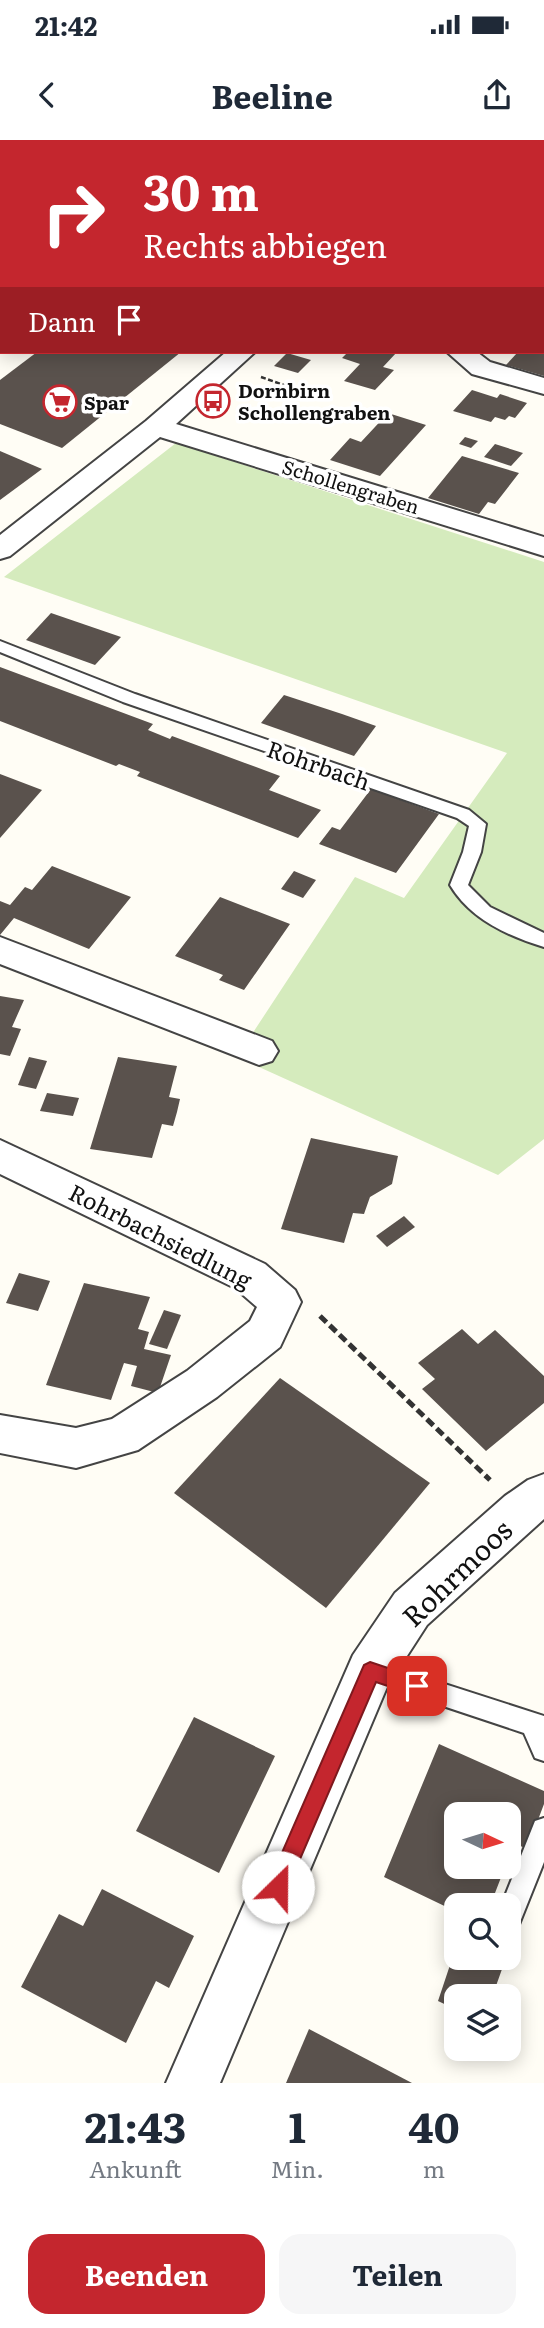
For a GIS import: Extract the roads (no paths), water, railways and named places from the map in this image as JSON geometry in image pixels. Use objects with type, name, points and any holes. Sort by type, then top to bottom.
[{"type":"street","points":[[2,546],[156,427],[240,354]]},
{"type":"street","points":[[463,354],[481,368],[544,386]]},
{"type":"street","name":"Schollengraben","points":[[156,427],[544,547]]},
{"type":"street","points":[[0,950],[259,1051]]},
{"type":"street","name":"Rohrbachsiedlung","points":[[0,1156],[250,1276],[280,1302],[265,1334],[202,1384],[123,1436],[76,1448],[0,1434]]},
{"type":"street","name":"Rohrmoos","points":[[193,2083],[370,1671],[411,1609],[533,1502]]},
{"type":"lane","name":"Rohrbach","points":[[0,646],[129,698],[463,814],[478,824],[472,852],[459,885],[465,898],[506,924],[544,940]]},
{"type":"lane","points":[[370,1671],[538,1726],[544,1749]]},
{"type":"lane","points":[[519,1893],[544,1830]]},
{"type":"place","name":"Dornbirn Schollengraben","points":[[213,401]]},
{"type":"place","name":"Spar","points":[[60,402]]}]
